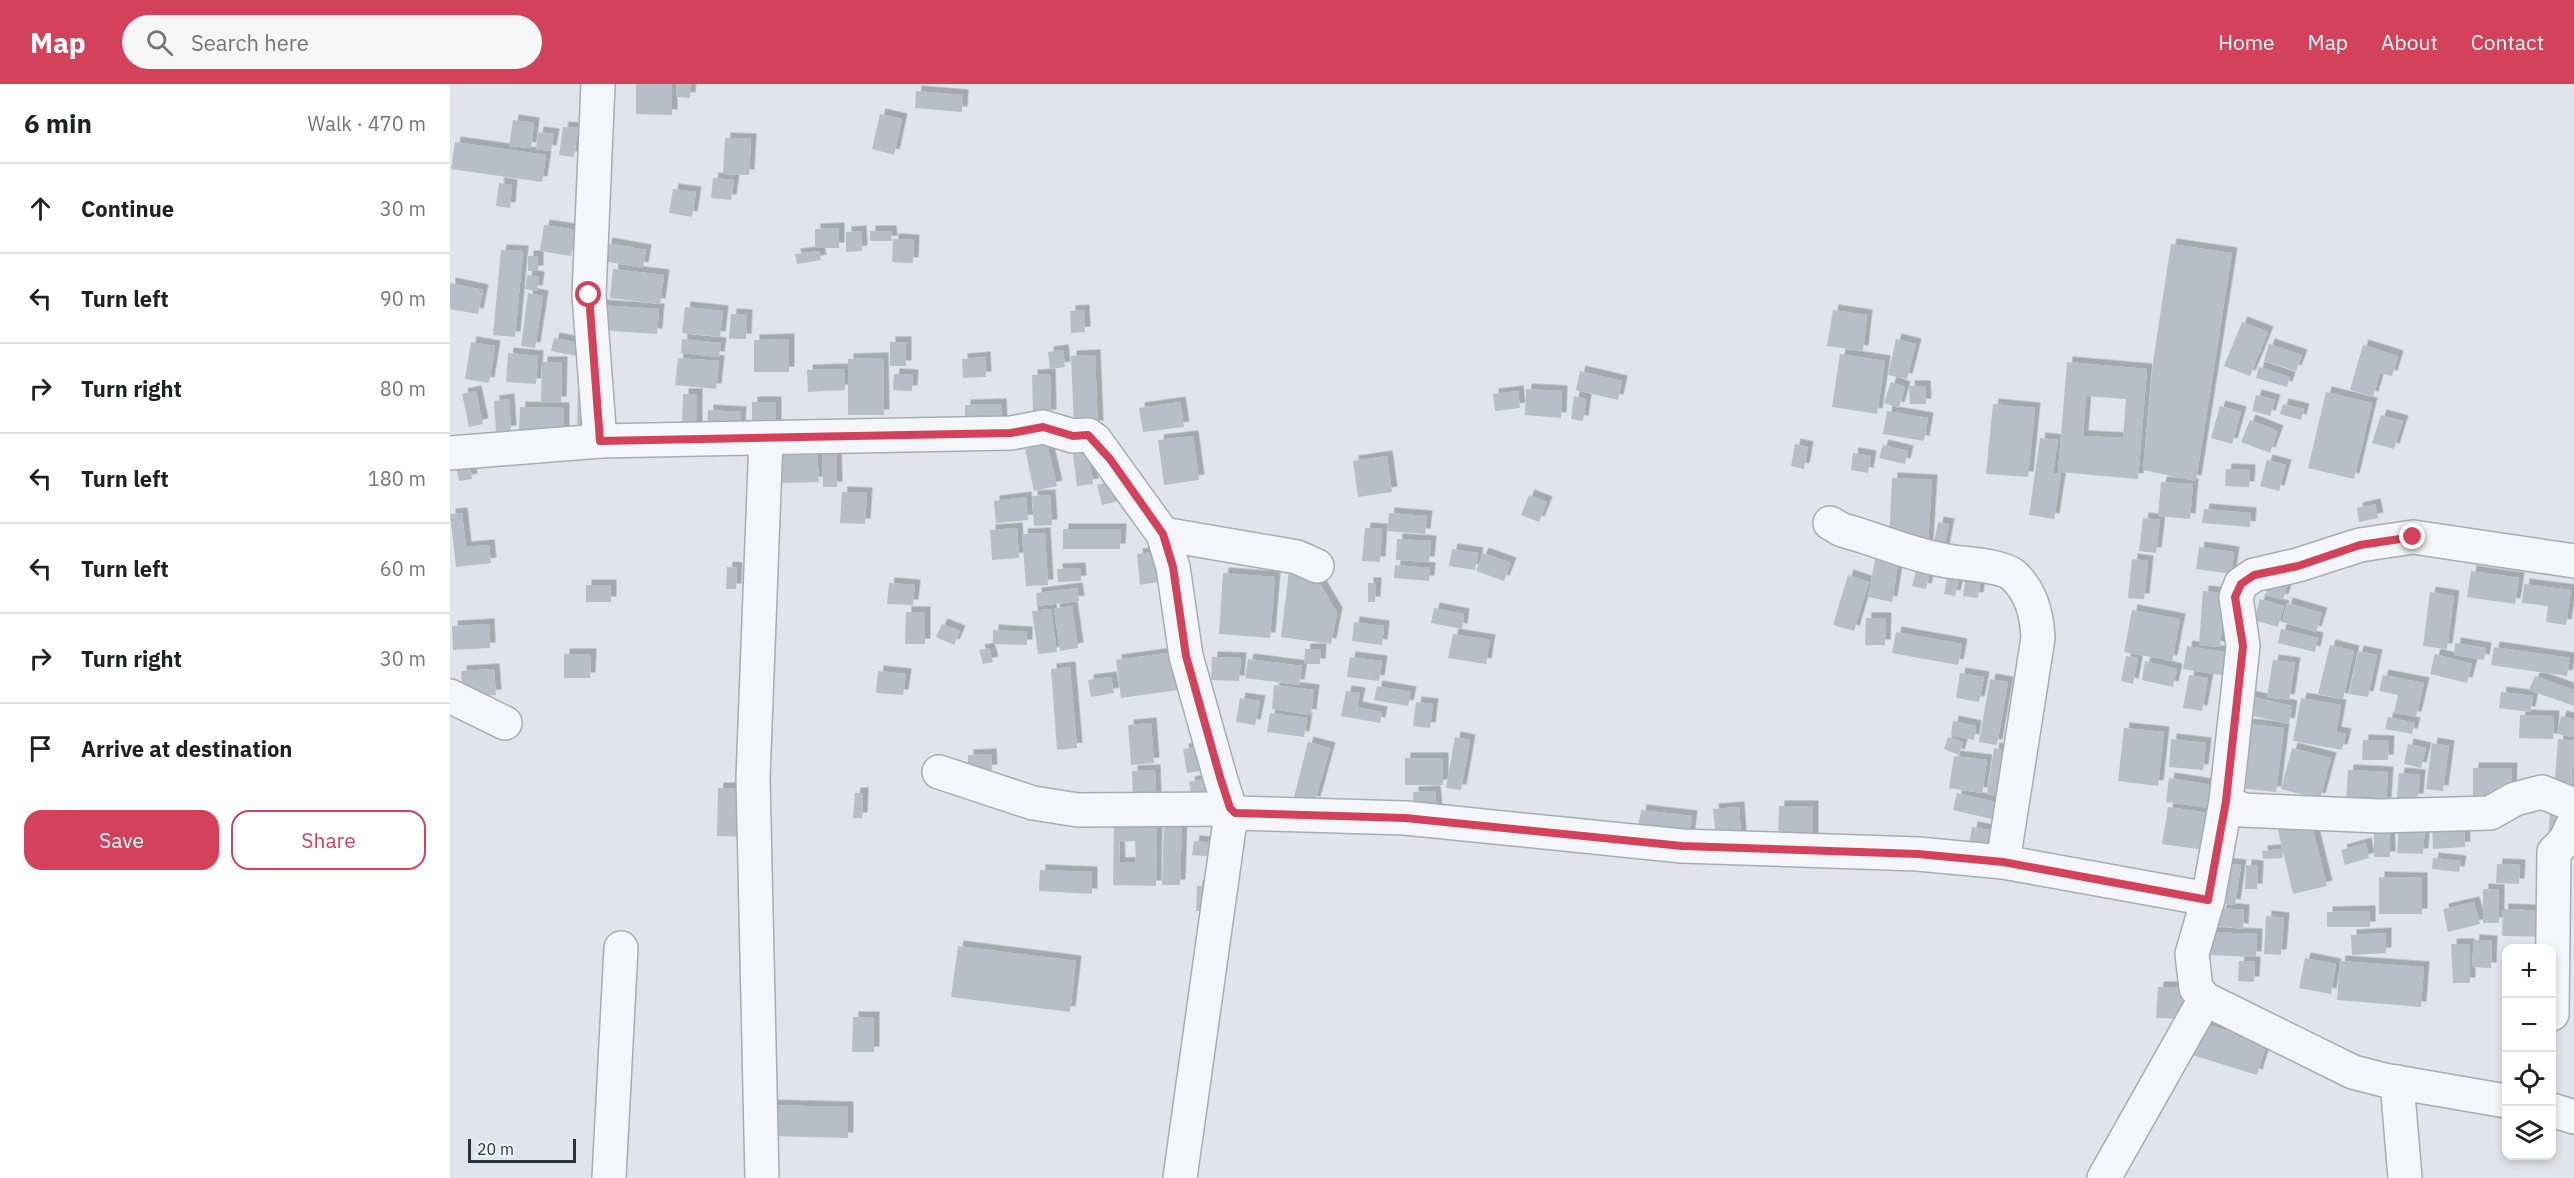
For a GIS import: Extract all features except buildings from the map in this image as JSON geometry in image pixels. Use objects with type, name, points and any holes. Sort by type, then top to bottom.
[{"type":"street","points":[[598,84],[589,295],[600,441]]},
{"type":"street","points":[[450,453],[600,441],[1011,433],[1043,427],[1073,436],[1088,435],[1110,459],[1163,534],[1173,567],[1186,656],[1233,811],[1180,1178]]},
{"type":"street","points":[[762,1178],[753,778],[766,438]]},
{"type":"street","points":[[1830,523],[1842,530],[1932,558],[2012,574],[2030,598],[2037,617],[2037,638],[2003,862]]},
{"type":"street","points":[[1163,534],[1289,555],[1317,566]]},
{"type":"street","points":[[2502,1100],[2397,1083],[2353,1072],[2205,999],[2196,988],[2192,954],[2208,900],[2226,801],[2243,646],[2235,597],[2241,584],[2254,575],[2298,566],[2360,545],[2413,537],[2574,561]]},
{"type":"street","points":[[450,696],[505,723]]},
{"type":"street","points":[[939,772],[1033,803],[1078,810],[1233,811],[1405,818],[1682,846],[1918,854],[2003,862],[2208,900]]},
{"type":"street","points":[[2226,801],[2242,810],[2380,816],[2490,813],[2515,799],[2541,792],[2574,805]]},
{"type":"street","points":[[2552,998],[2554,852],[2565,841],[2574,822]]},
{"type":"street","points":[[609,1178],[621,948]]},
{"type":"street","points":[[2104,1178],[2205,999]]},
{"type":"street","points":[[2397,1083],[2405,1178]]},
{"type":"street","points":[[2556,1111],[2574,1117]]},
{"type":"route","points":[[589,295],[600,441],[1011,433],[1043,427],[1073,436],[1088,435],[1095,440],[1163,534],[1173,567],[1186,656],[1220,777],[1230,808],[1235,813],[1405,818],[1682,846],[1918,854],[2003,862],[2208,900],[2226,801],[2243,646],[2235,597],[2241,584],[2254,575],[2298,566],[2360,545],[2413,537]]}]
